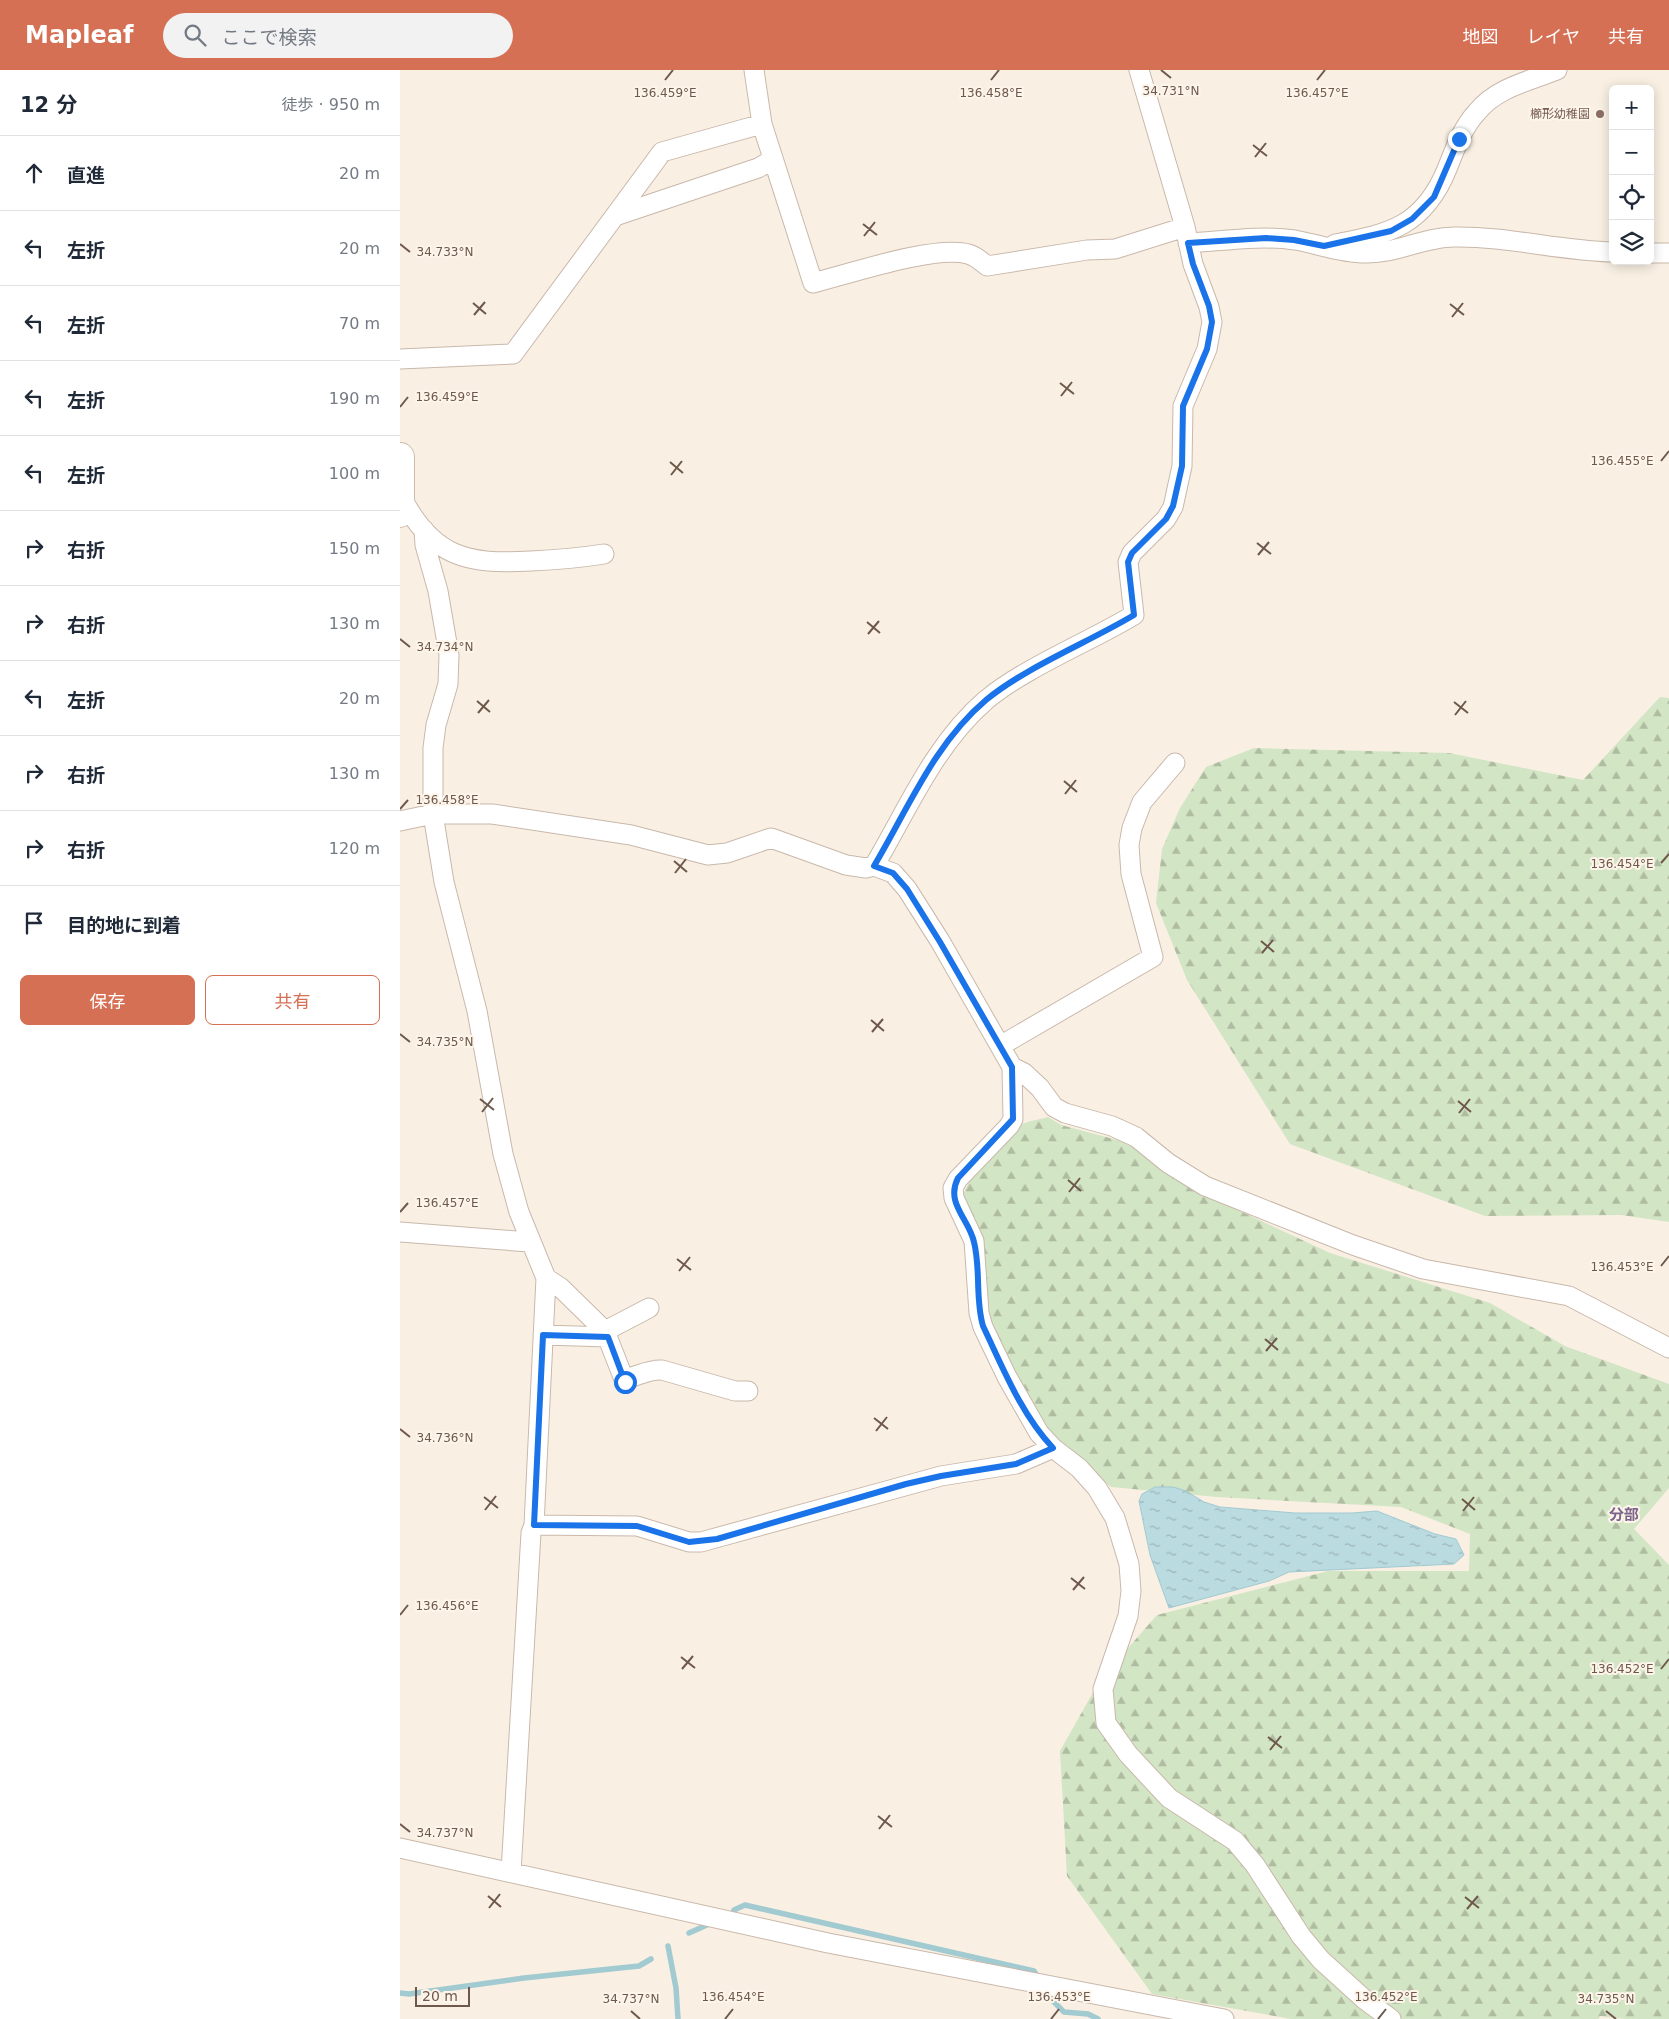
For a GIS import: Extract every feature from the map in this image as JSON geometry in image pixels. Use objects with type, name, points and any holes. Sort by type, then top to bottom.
[{"type":"main road","points":[[400,457],[400,513]]},
{"type":"street","points":[[754,70],[762,124],[772,160],[800,238],[813,284],[919,257],[955,253],[968,254],[978,258],[987,266],[1087,250],[1115,249],[1187,235],[1294,240],[1350,252],[1384,253],[1399,250],[1431,238],[1455,236],[1512,241],[1585,252],[1609,252]]},
{"type":"street","points":[[874,866],[937,754],[977,708],[997,692],[1025,675],[1134,615],[1128,562],[1132,553],[1162,524],[1173,506],[1182,466],[1183,406],[1207,349],[1212,322],[1209,306],[1193,264],[1187,235],[1139,70]]},
{"type":"street","points":[[1324,246],[1384,234],[1412,219],[1434,197],[1459,139],[1477,112],[1495,95],[1557,70]]},
{"type":"street","points":[[400,359],[514,354],[662,152],[762,124]]},
{"type":"street","points":[[615,216],[758,168],[772,160]]},
{"type":"street","points":[[1654,253],[1669,253]]},
{"type":"street","points":[[401,496],[409,512],[444,549],[477,562],[502,563],[604,554]]},
{"type":"street","points":[[424,530],[424,545],[438,591],[449,655],[448,684],[436,725],[433,748],[432,814],[449,901],[477,1011],[503,1154],[530,1242],[546,1278],[534,1525],[531,1533],[511,1872]]},
{"type":"street","points":[[1000,1046],[1153,957],[1131,874],[1129,845],[1132,828],[1142,802],[1175,763]]},
{"type":"street","points":[[400,821],[432,814],[492,814],[631,835],[708,855],[734,851],[771,838],[846,865],[866,868],[874,866],[893,873],[907,889],[1012,1067],[1013,1119],[958,1178],[953,1188],[954,1198],[974,1241],[979,1313],[983,1326],[1039,1433],[1053,1448],[1079,1468],[1097,1488],[1115,1518],[1128,1564],[1131,1591],[1128,1616],[1103,1689],[1106,1723],[1128,1754],[1168,1798],[1235,1841],[1255,1865],[1301,1936],[1320,1960],[1364,2000],[1391,2019]]},
{"type":"street","points":[[1012,1067],[1024,1073],[1040,1088],[1054,1106],[1066,1113],[1112,1126],[1136,1137],[1168,1164],[1205,1186],[1423,1269],[1569,1296],[1669,1348]]},
{"type":"street","points":[[400,1232],[530,1242]]},
{"type":"street","points":[[546,1278],[561,1288],[607,1334],[625,1380],[653,1369],[735,1391],[748,1391]]},
{"type":"street","points":[[543,1335],[607,1334],[649,1308]]},
{"type":"street","points":[[534,1525],[637,1526],[689,1542],[701,1542],[941,1476],[1016,1464],[1053,1448]]},
{"type":"street","points":[[400,1848],[828,1943],[1224,2019]]},
{"type":"green space","points":[[1660,697],[1669,698],[1669,1222],[1621,1215],[1485,1216],[1290,1144],[1187,980],[1156,903],[1162,849],[1180,808],[1206,767],[1254,748],[1449,753],[1583,780]]},
{"type":"green space","points":[[1048,1117],[1061,1125],[1125,1142],[1191,1188],[1330,1253],[1490,1303],[1565,1346],[1669,1384],[1669,1488],[1634,1529],[1669,1565],[1669,2019],[1625,2019],[1600,2016],[1599,2019],[1291,2019],[1152,1994],[1067,1876],[1060,1751],[1100,1680],[1157,1615],[1328,1571],[1469,1571],[1470,1534],[1401,1507],[1217,1497],[1111,1487],[1046,1430],[989,1324],[963,1196],[978,1169],[1011,1132],[1021,1124]]},
{"type":"water","points":[[1155,1487],[1173,1487],[1186,1491],[1204,1502],[1220,1507],[1295,1513],[1377,1511],[1435,1534],[1456,1539],[1464,1555],[1454,1564],[1289,1572],[1269,1581],[1169,1608],[1150,1555],[1139,1501],[1142,1494]]},
{"type":"waterway","points":[[734,1910],[745,1905],[1034,1971],[1039,1979]]},
{"type":"waterway","points":[[689,1933],[709,1924]]},
{"type":"waterway","points":[[668,1946],[676,1988],[678,2019]]},
{"type":"waterway","points":[[400,1993],[409,1994],[524,1978],[639,1966],[651,1959]]},
{"type":"waterway","points":[[1047,1995],[1064,2012],[1088,2014],[1098,2019]]},
{"type":"place","name":"櫛形幼稚園","points":[[1600,114]]},
{"type":"district","name":"分部","points":[[1624,1515]]},
{"type":"route","points":[[625,1382],[625,1377],[608,1337],[543,1335],[534,1525],[637,1526],[689,1542],[701,1542],[906,1484],[941,1476],[1016,1464],[1053,1448],[1039,1433],[1028,1415],[1007,1377],[983,1326],[979,1313],[974,1241],[954,1198],[953,1188],[958,1178],[1009,1126],[1013,1119],[1015,1108],[1011,1083],[1012,1067],[907,889],[893,873],[874,866],[937,754],[977,708],[997,692],[1025,675],[1134,615],[1128,562],[1132,553],[1166,519],[1173,506],[1182,466],[1184,438],[1183,406],[1210,338],[1212,322],[1209,306],[1193,264],[1188,243],[1266,238],[1294,240],[1324,246],[1369,238],[1399,228],[1412,219],[1434,197],[1459,139]]}]
